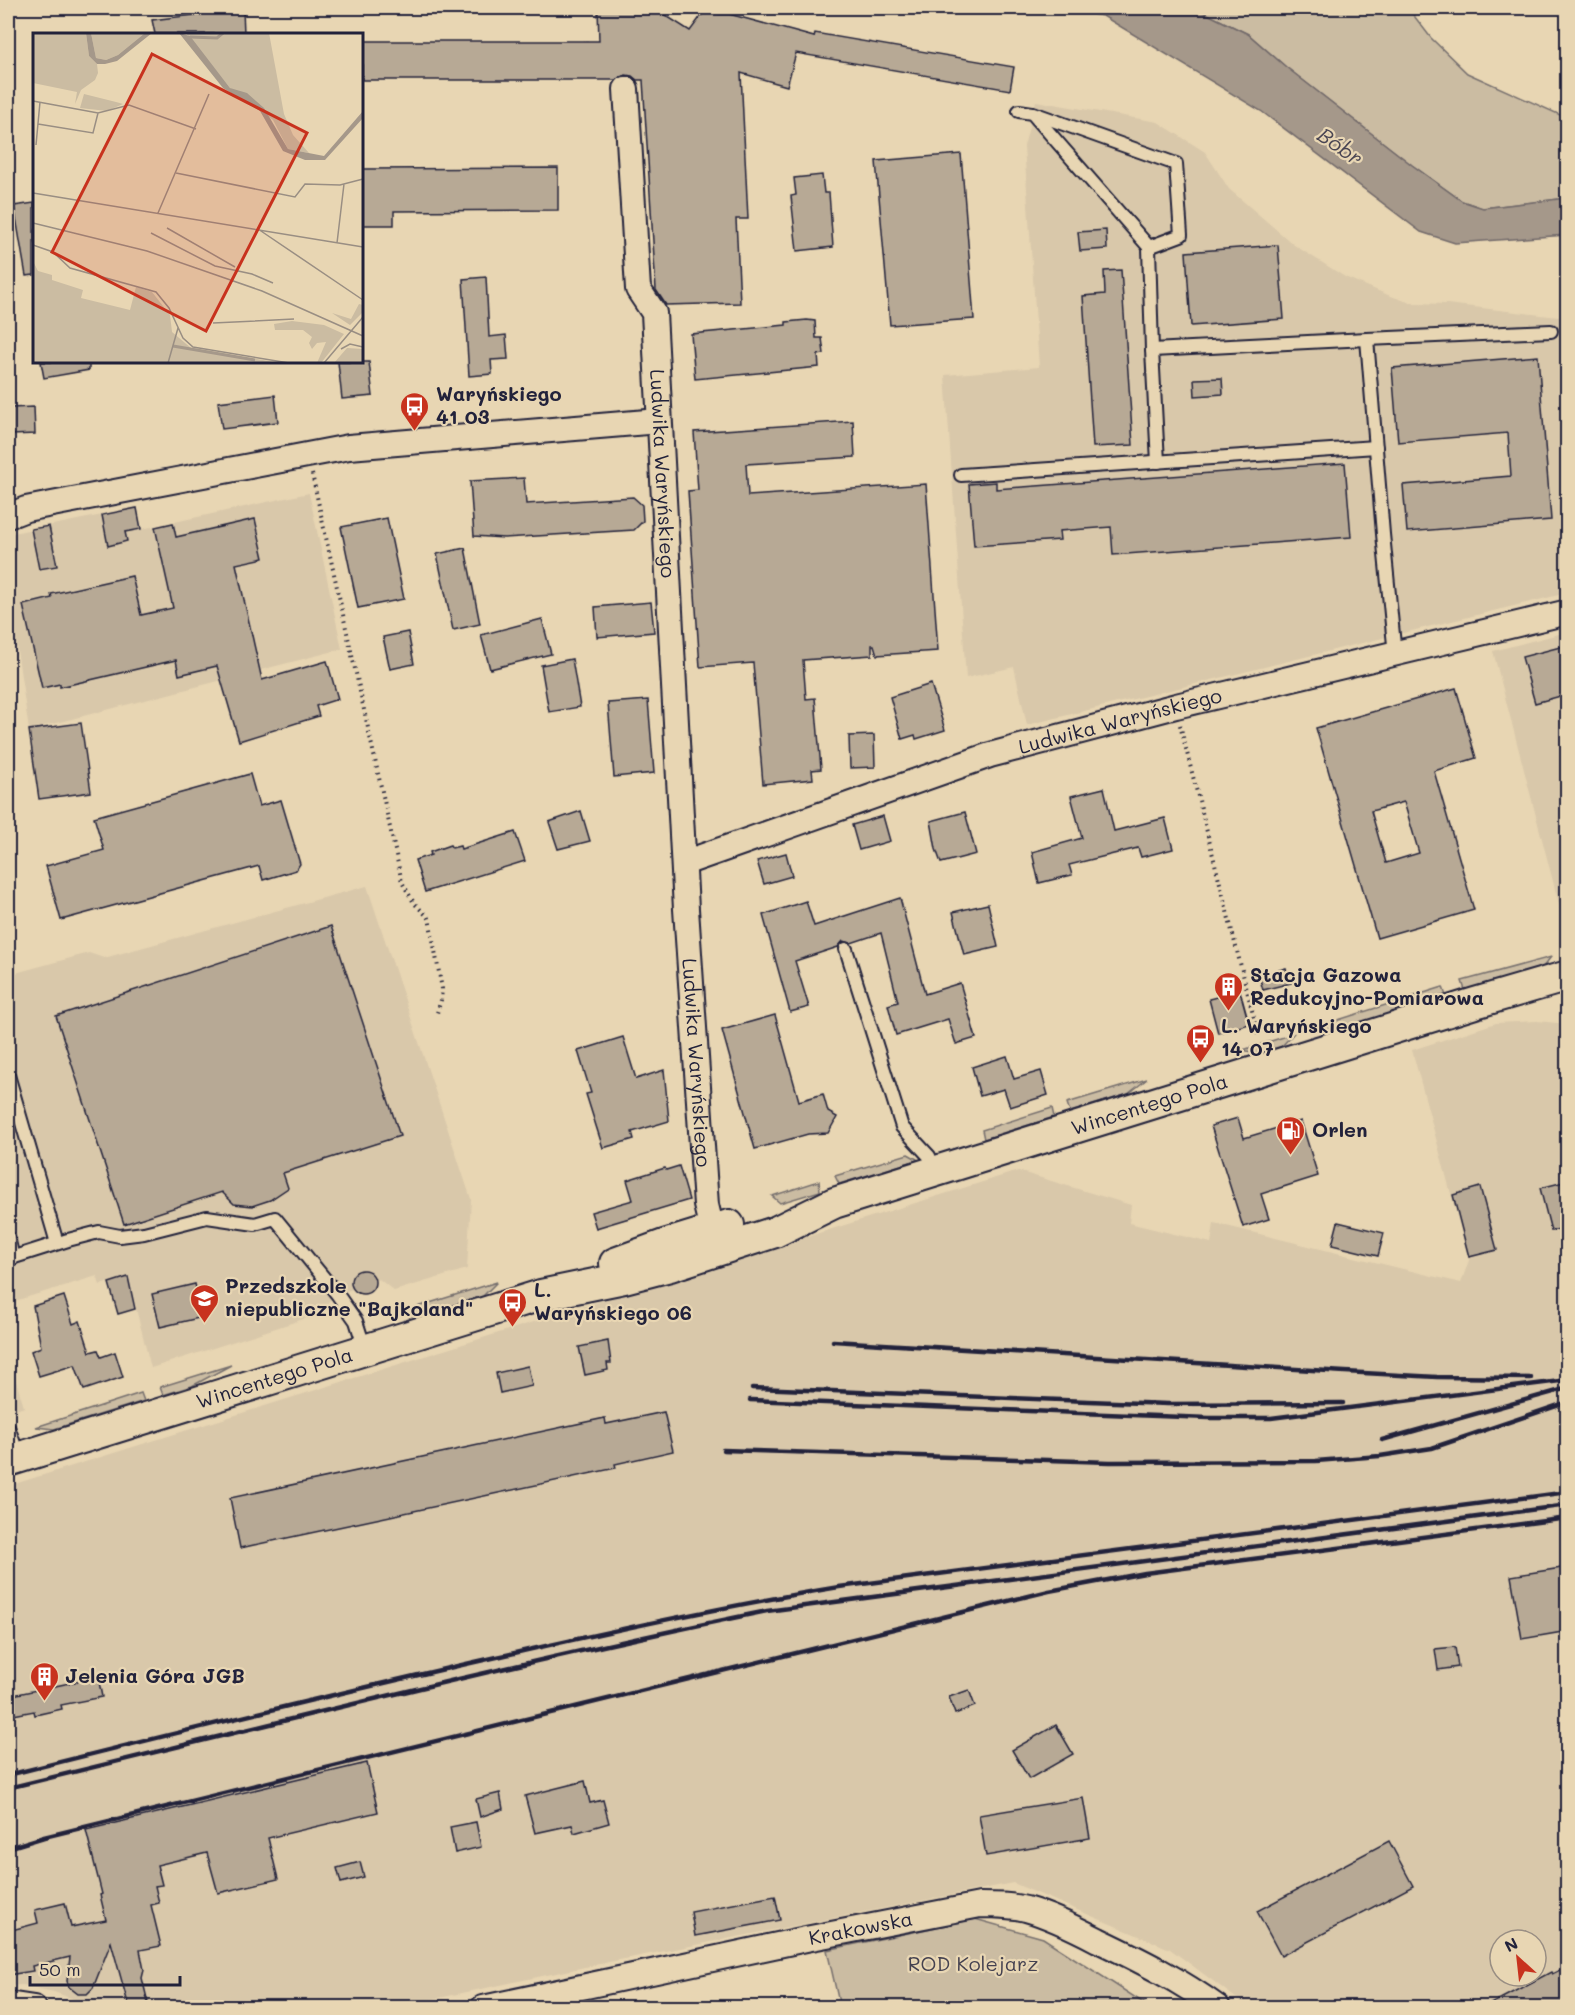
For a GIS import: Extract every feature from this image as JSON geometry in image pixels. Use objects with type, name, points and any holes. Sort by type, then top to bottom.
[{"type":"street","name":"Ludwika Waryńskiego","points":[[626,88],[638,289],[654,313],[684,863],[706,1205],[706,1243]]},
{"type":"street","points":[[8,516],[26,508],[349,447],[659,422]]},
{"type":"street","name":"Ludwika Waryńskiego","points":[[684,863],[990,755],[1176,706],[1568,612]]},
{"type":"street","name":"Wincentego Pola","points":[[13,1459],[541,1295],[633,1256],[706,1243],[768,1213],[834,1203],[1568,976]]},
{"type":"street","name":"Krakowska","points":[[483,2007],[980,1905],[1004,1905],[1026,1909],[1067,1925],[1156,1968],[1206,2004]]},
{"type":"street","points":[[8,2004],[34,2007]]},
{"type":"lane","points":[[1019,111],[1032,113],[1176,164],[1180,235],[1149,247]]},
{"type":"lane","points":[[1032,113],[1149,247],[1158,462]]},
{"type":"lane","points":[[1152,350],[1551,331]]},
{"type":"lane","points":[[1367,339],[1395,655]]},
{"type":"lane","points":[[961,475],[1376,447]]},
{"type":"lane","points":[[846,949],[903,1127],[929,1156],[934,1172]]},
{"type":"lane","points":[[8,1075],[57,1243]]},
{"type":"lane","points":[[8,1237],[10,1258],[99,1232],[120,1236],[144,1233],[207,1216],[255,1224],[275,1218],[356,1321],[365,1349]]},
{"type":"lane","points":[[8,1427],[13,1459]]},
{"type":"path","points":[[308,455],[402,882],[414,903],[429,918],[442,989],[436,1016]]},
{"type":"path","points":[[1176,706],[1260,1038]]},
{"type":"shaded area","points":[[1036,101],[1158,122],[1205,152],[1229,189],[1294,245],[1345,277],[1388,295],[1411,303],[1447,304],[1567,318],[1567,593],[1027,725],[1014,667],[966,678],[945,375],[1039,367],[1024,146]]},
{"type":"shaded area","points":[[309,493],[342,649],[29,730],[8,590],[8,534],[137,508],[142,529]]},
{"type":"shaded area","points":[[1567,632],[1567,935],[1493,651]]},
{"type":"shaded area","points":[[367,886],[471,1199],[467,1269],[394,1291],[379,1279],[376,1280],[374,1288],[365,1294],[359,1294],[353,1289],[337,1294],[313,1316],[151,1368],[128,1277],[100,1285],[97,1276],[8,1303],[8,975],[89,953],[104,958]]},
{"type":"shaded area","points":[[1537,1021],[1567,1024],[1567,2007],[1248,2007],[1170,1949],[1013,1883],[604,1963],[396,2007],[95,2007],[54,1992],[22,1985],[8,1986],[8,1486],[1018,1171],[1131,1205],[1129,1223],[1211,1243],[1214,1223],[1461,1283],[1469,1260],[1412,1050],[1496,1023]]},
{"type":"shaded area","points":[[8,1355],[24,1407],[8,1413]]},
{"type":"green space","points":[[1195,8],[1408,8],[1431,38],[1467,73],[1567,118],[1567,198],[1482,208],[1462,201],[1286,67],[1248,34]]},
{"type":"green space","points":[[1551,957],[1542,968],[1465,990],[1462,981]]},
{"type":"green space","points":[[1443,987],[1446,996],[1334,1031],[1322,1025]]},
{"type":"green space","points":[[1293,1034],[1281,1047],[1258,1054],[1243,1050]]},
{"type":"green space","points":[[1147,1079],[1128,1094],[1070,1112],[1067,1103]]},
{"type":"green space","points":[[1052,1108],[1054,1117],[984,1139],[982,1130]]},
{"type":"green space","points":[[908,1154],[917,1160],[839,1184],[835,1176]]},
{"type":"green space","points":[[819,1181],[820,1191],[780,1203],[772,1196]]},
{"type":"green space","points":[[497,1282],[483,1296],[410,1319],[407,1310]]},
{"type":"green space","points":[[231,1365],[192,1386],[163,1395],[160,1387]]},
{"type":"green space","points":[[141,1393],[144,1401],[54,1429],[36,1427]]},
{"type":"green space","name":"ROD Kolejarz","points":[[975,1919],[1043,1938],[1150,2007],[840,2007],[827,1950]]},
{"type":"water","name":"Bóbr","points":[[1055,8],[1195,8],[1248,34],[1286,67],[1462,201],[1483,208],[1567,198],[1567,235],[1455,243],[1421,232],[1261,111],[1103,16]]},
{"type":"building","points":[[598,8],[654,8],[690,31],[709,8],[719,14],[729,14],[814,37],[815,33],[1014,67],[1010,90],[796,53],[787,86],[741,73],[748,219],[736,219],[740,303],[666,305],[656,290],[643,80],[626,75],[616,80],[363,80],[363,41],[599,41]]},
{"type":"building","points":[[243,9],[244,33],[155,33],[152,20]]},
{"type":"building","points":[[961,154],[974,319],[890,325],[876,161]]},
{"type":"building","points":[[558,168],[558,210],[394,211],[394,225],[363,225],[363,169]]},
{"type":"building","points":[[822,175],[824,193],[829,193],[833,247],[797,251],[791,196],[796,195],[794,178]]},
{"type":"building","points":[[33,203],[33,275],[26,276],[14,206]]},
{"type":"building","points":[[1106,230],[1107,249],[1080,251],[1078,232]]},
{"type":"building","points":[[1278,245],[1284,319],[1191,326],[1186,252]]},
{"type":"building","points":[[1121,270],[1133,445],[1093,447],[1083,296],[1105,294],[1104,271]]},
{"type":"building","points":[[486,277],[489,337],[506,335],[508,359],[491,360],[492,374],[469,376],[463,279]]},
{"type":"building","points":[[815,321],[816,338],[822,338],[824,354],[818,355],[819,367],[695,379],[691,334],[786,325],[786,322]]},
{"type":"building","points":[[1538,356],[1551,520],[1407,532],[1403,485],[1511,476],[1508,433],[1398,442],[1392,368]]},
{"type":"building","points":[[369,362],[373,396],[342,399],[338,363]]},
{"type":"building","points":[[41,363],[89,363],[89,370],[44,378]]},
{"type":"building","points":[[1222,378],[1223,394],[1195,396],[1194,379]]},
{"type":"building","points":[[275,395],[278,422],[222,429],[218,402]]},
{"type":"building","points":[[34,407],[35,434],[11,435],[10,408]]},
{"type":"building","points":[[853,421],[855,457],[746,464],[748,496],[926,484],[938,651],[877,655],[872,645],[872,655],[803,660],[806,699],[815,698],[821,769],[812,770],[813,779],[763,784],[753,663],[700,667],[688,491],[698,490],[694,432]]},
{"type":"building","points":[[1345,463],[1351,537],[1113,555],[1111,527],[1059,531],[1060,540],[974,546],[969,484],[996,482],[996,489]]},
{"type":"building","points":[[524,478],[526,504],[633,497],[642,505],[643,521],[634,530],[504,538],[474,536],[470,481]]},
{"type":"building","points":[[137,508],[141,529],[125,532],[127,541],[108,546],[102,515]]},
{"type":"building","points":[[387,518],[404,599],[358,608],[341,527]]},
{"type":"building","points":[[255,519],[264,558],[236,564],[262,680],[327,661],[338,699],[316,706],[319,716],[239,741],[217,666],[179,675],[176,660],[60,687],[60,684],[42,688],[23,605],[52,598],[51,594],[132,576],[141,615],[173,608],[155,527],[173,523],[176,537]]},
{"type":"building","points":[[49,526],[57,566],[39,569],[31,529]]},
{"type":"building","points":[[465,548],[480,624],[453,630],[437,554]]},
{"type":"building","points":[[651,602],[654,632],[597,637],[595,607]]},
{"type":"building","points":[[542,619],[551,654],[490,669],[481,635]]},
{"type":"building","points":[[408,632],[414,664],[390,669],[383,637]]},
{"type":"building","points":[[1568,645],[1568,694],[1535,703],[1522,657]]},
{"type":"building","points":[[572,659],[580,707],[549,712],[541,665]]},
{"type":"building","points":[[931,684],[945,730],[916,739],[915,735],[902,739],[890,697]]},
{"type":"building","points":[[1456,688],[1476,758],[1434,771],[1474,910],[1377,938],[1316,728]],"holes":[[[1404,802],[1419,853],[1386,863],[1371,811]]]},
{"type":"building","points":[[648,700],[654,773],[614,777],[608,703]]},
{"type":"building","points":[[81,723],[91,792],[39,799],[29,730]]},
{"type":"building","points":[[874,735],[875,767],[850,768],[849,736]]},
{"type":"building","points":[[250,774],[259,806],[281,800],[300,864],[296,870],[263,880],[259,866],[61,920],[46,866],[104,850],[94,817]]},
{"type":"building","points":[[1104,788],[1114,831],[1165,818],[1173,849],[1141,857],[1138,848],[1069,865],[1072,875],[1039,883],[1032,852],[1082,838],[1071,796]]},
{"type":"building","points":[[581,811],[590,841],[558,849],[549,822]]},
{"type":"building","points":[[965,812],[976,854],[941,863],[931,821]]},
{"type":"building","points":[[883,816],[890,841],[859,850],[852,825]]},
{"type":"building","points":[[515,832],[525,861],[425,892],[415,860],[450,845],[452,848],[460,846],[461,849]]},
{"type":"building","points":[[786,853],[792,876],[764,884],[757,861]]},
{"type":"building","points":[[900,898],[925,994],[960,983],[976,1038],[956,1044],[948,1019],[896,1035],[888,1005],[898,1002],[881,933],[851,943],[843,941],[838,947],[795,961],[809,1007],[790,1012],[763,915],[806,901],[814,926]]},
{"type":"building","points":[[988,904],[998,947],[964,955],[953,912]]},
{"type":"building","points":[[331,926],[400,1136],[283,1173],[288,1188],[270,1200],[252,1206],[234,1204],[222,1192],[124,1224],[56,1016]]},
{"type":"building","points":[[1286,968],[1291,983],[1263,990],[1259,976]]},
{"type":"building","name":"Stacja Gazowa Redukcyjno-Pomiarowa","points":[[1240,991],[1249,1024],[1218,1033],[1209,999]]},
{"type":"building","points":[[775,1015],[799,1101],[823,1094],[828,1112],[837,1117],[828,1133],[808,1134],[755,1149],[722,1030]]},
{"type":"building","points":[[623,1037],[636,1079],[664,1070],[669,1121],[632,1132],[634,1139],[603,1148],[586,1094],[591,1093],[578,1051]]},
{"type":"building","points":[[1007,1056],[1014,1079],[1041,1071],[1048,1095],[1010,1107],[1004,1089],[980,1096],[972,1067]]},
{"type":"building","points":[[1238,1118],[1244,1138],[1301,1121],[1318,1176],[1261,1194],[1269,1219],[1243,1227],[1211,1126]]},
{"type":"building","points":[[679,1166],[689,1200],[596,1228],[591,1212],[633,1200],[627,1180]]},
{"type":"building","points":[[1568,1181],[1568,1227],[1551,1231],[1540,1188]]},
{"type":"building","points":[[1480,1187],[1497,1250],[1469,1257],[1453,1195]]},
{"type":"building","points":[[1338,1222],[1384,1233],[1378,1256],[1332,1245]]},
{"type":"building","points":[[363,1270],[368,1271],[374,1277],[374,1287],[368,1293],[363,1294],[358,1293],[352,1287],[351,1282],[352,1277],[358,1271]]},
{"type":"building","points":[[128,1277],[135,1309],[118,1314],[109,1283]]},
{"type":"building","name":"Przedszkole niepubliczne \"Bajkoland\"","points":[[195,1284],[203,1317],[160,1327],[152,1294]]},
{"type":"building","points":[[64,1296],[73,1324],[80,1321],[90,1352],[98,1350],[101,1357],[115,1352],[123,1377],[84,1390],[75,1365],[39,1376],[31,1351],[41,1347],[33,1306]]},
{"type":"building","points":[[608,1341],[611,1363],[607,1363],[608,1370],[585,1375],[579,1347]]},
{"type":"building","points":[[528,1366],[532,1386],[500,1393],[496,1373]]},
{"type":"building","points":[[664,1412],[673,1451],[615,1464],[616,1468],[240,1548],[230,1498],[605,1418],[606,1424]]},
{"type":"building","points":[[1568,1567],[1568,1631],[1522,1639],[1511,1576]]},
{"type":"building","points":[[1455,1647],[1458,1667],[1438,1670],[1435,1649]]},
{"type":"building","name":"Jelenia Góra JGB","points":[[98,1677],[102,1697],[61,1705],[62,1709],[35,1715],[34,1711],[8,1716],[8,1696]]},
{"type":"building","points":[[969,1690],[975,1706],[955,1714],[949,1697]]},
{"type":"building","points":[[1056,1725],[1073,1754],[1029,1779],[1012,1750]]},
{"type":"building","points":[[367,1763],[378,1812],[268,1838],[278,1879],[218,1893],[207,1853],[157,1865],[162,1885],[155,1886],[159,1903],[151,1905],[161,1946],[140,1950],[144,1970],[142,1978],[149,2007],[129,2007],[111,1942],[93,1988],[87,1994],[78,1994],[69,1987],[67,1981],[70,1957],[32,1966],[33,1971],[8,1975],[8,1931],[38,1923],[35,1910],[65,1903],[71,1927],[106,1920],[86,1830]]},
{"type":"building","points":[[585,1781],[590,1803],[603,1800],[609,1823],[574,1833],[572,1825],[535,1833],[525,1796]]},
{"type":"building","points":[[500,1793],[503,1809],[480,1817],[476,1799]]},
{"type":"building","points":[[1083,1798],[1090,1838],[986,1856],[979,1815]]},
{"type":"building","points":[[476,1822],[481,1847],[455,1853],[450,1827]]},
{"type":"building","points":[[1389,1841],[1413,1886],[1281,1956],[1257,1911]]},
{"type":"building","points":[[360,1862],[364,1877],[341,1883],[337,1868]]},
{"type":"building","points":[[775,1896],[780,1920],[695,1936],[691,1912]]},
{"type":"building","points":[[1568,1966],[1568,2007],[1485,2007],[1521,1988],[1548,1988],[1548,1974],[1551,1972],[1552,1974]]},
{"type":"railway","points":[[833,1341],[1437,1377],[1531,1378]]},
{"type":"railway","points":[[750,1400],[1209,1418],[1271,1418],[1568,1380]]},
{"type":"railway","points":[[752,1388],[1168,1404],[1343,1403]]},
{"type":"railway","points":[[1382,1440],[1568,1388]]},
{"type":"railway","points":[[723,1450],[1110,1462],[1316,1461],[1380,1456],[1432,1448],[1568,1402]]},
{"type":"railway","points":[[8,1775],[436,1671],[625,1628],[796,1594],[1568,1492]]},
{"type":"railway","points":[[8,1788],[481,1674],[767,1611],[1568,1505]]},
{"type":"railway","points":[[8,1848],[44,1837],[1049,1591],[1145,1573],[1568,1518]]},
{"type":"place","name":"Waryńskiego 41 03","points":[[415,432]]},
{"type":"place","name":"Stacja Gazowa Redukcyjno-Pomiarowa","points":[[1229,1012]]},
{"type":"place","name":"L. Waryńskiego 14 07","points":[[1200,1064]]},
{"type":"place","name":"Orlen","points":[[1291,1156]]},
{"type":"place","name":"Przedszkole niepubliczne \"Bajkoland\"","points":[[204,1324]]},
{"type":"place","name":"L. Waryńskiego 06","points":[[513,1328]]},
{"type":"place","name":"Jelenia Góra JGB","points":[[44,1702]]}]
